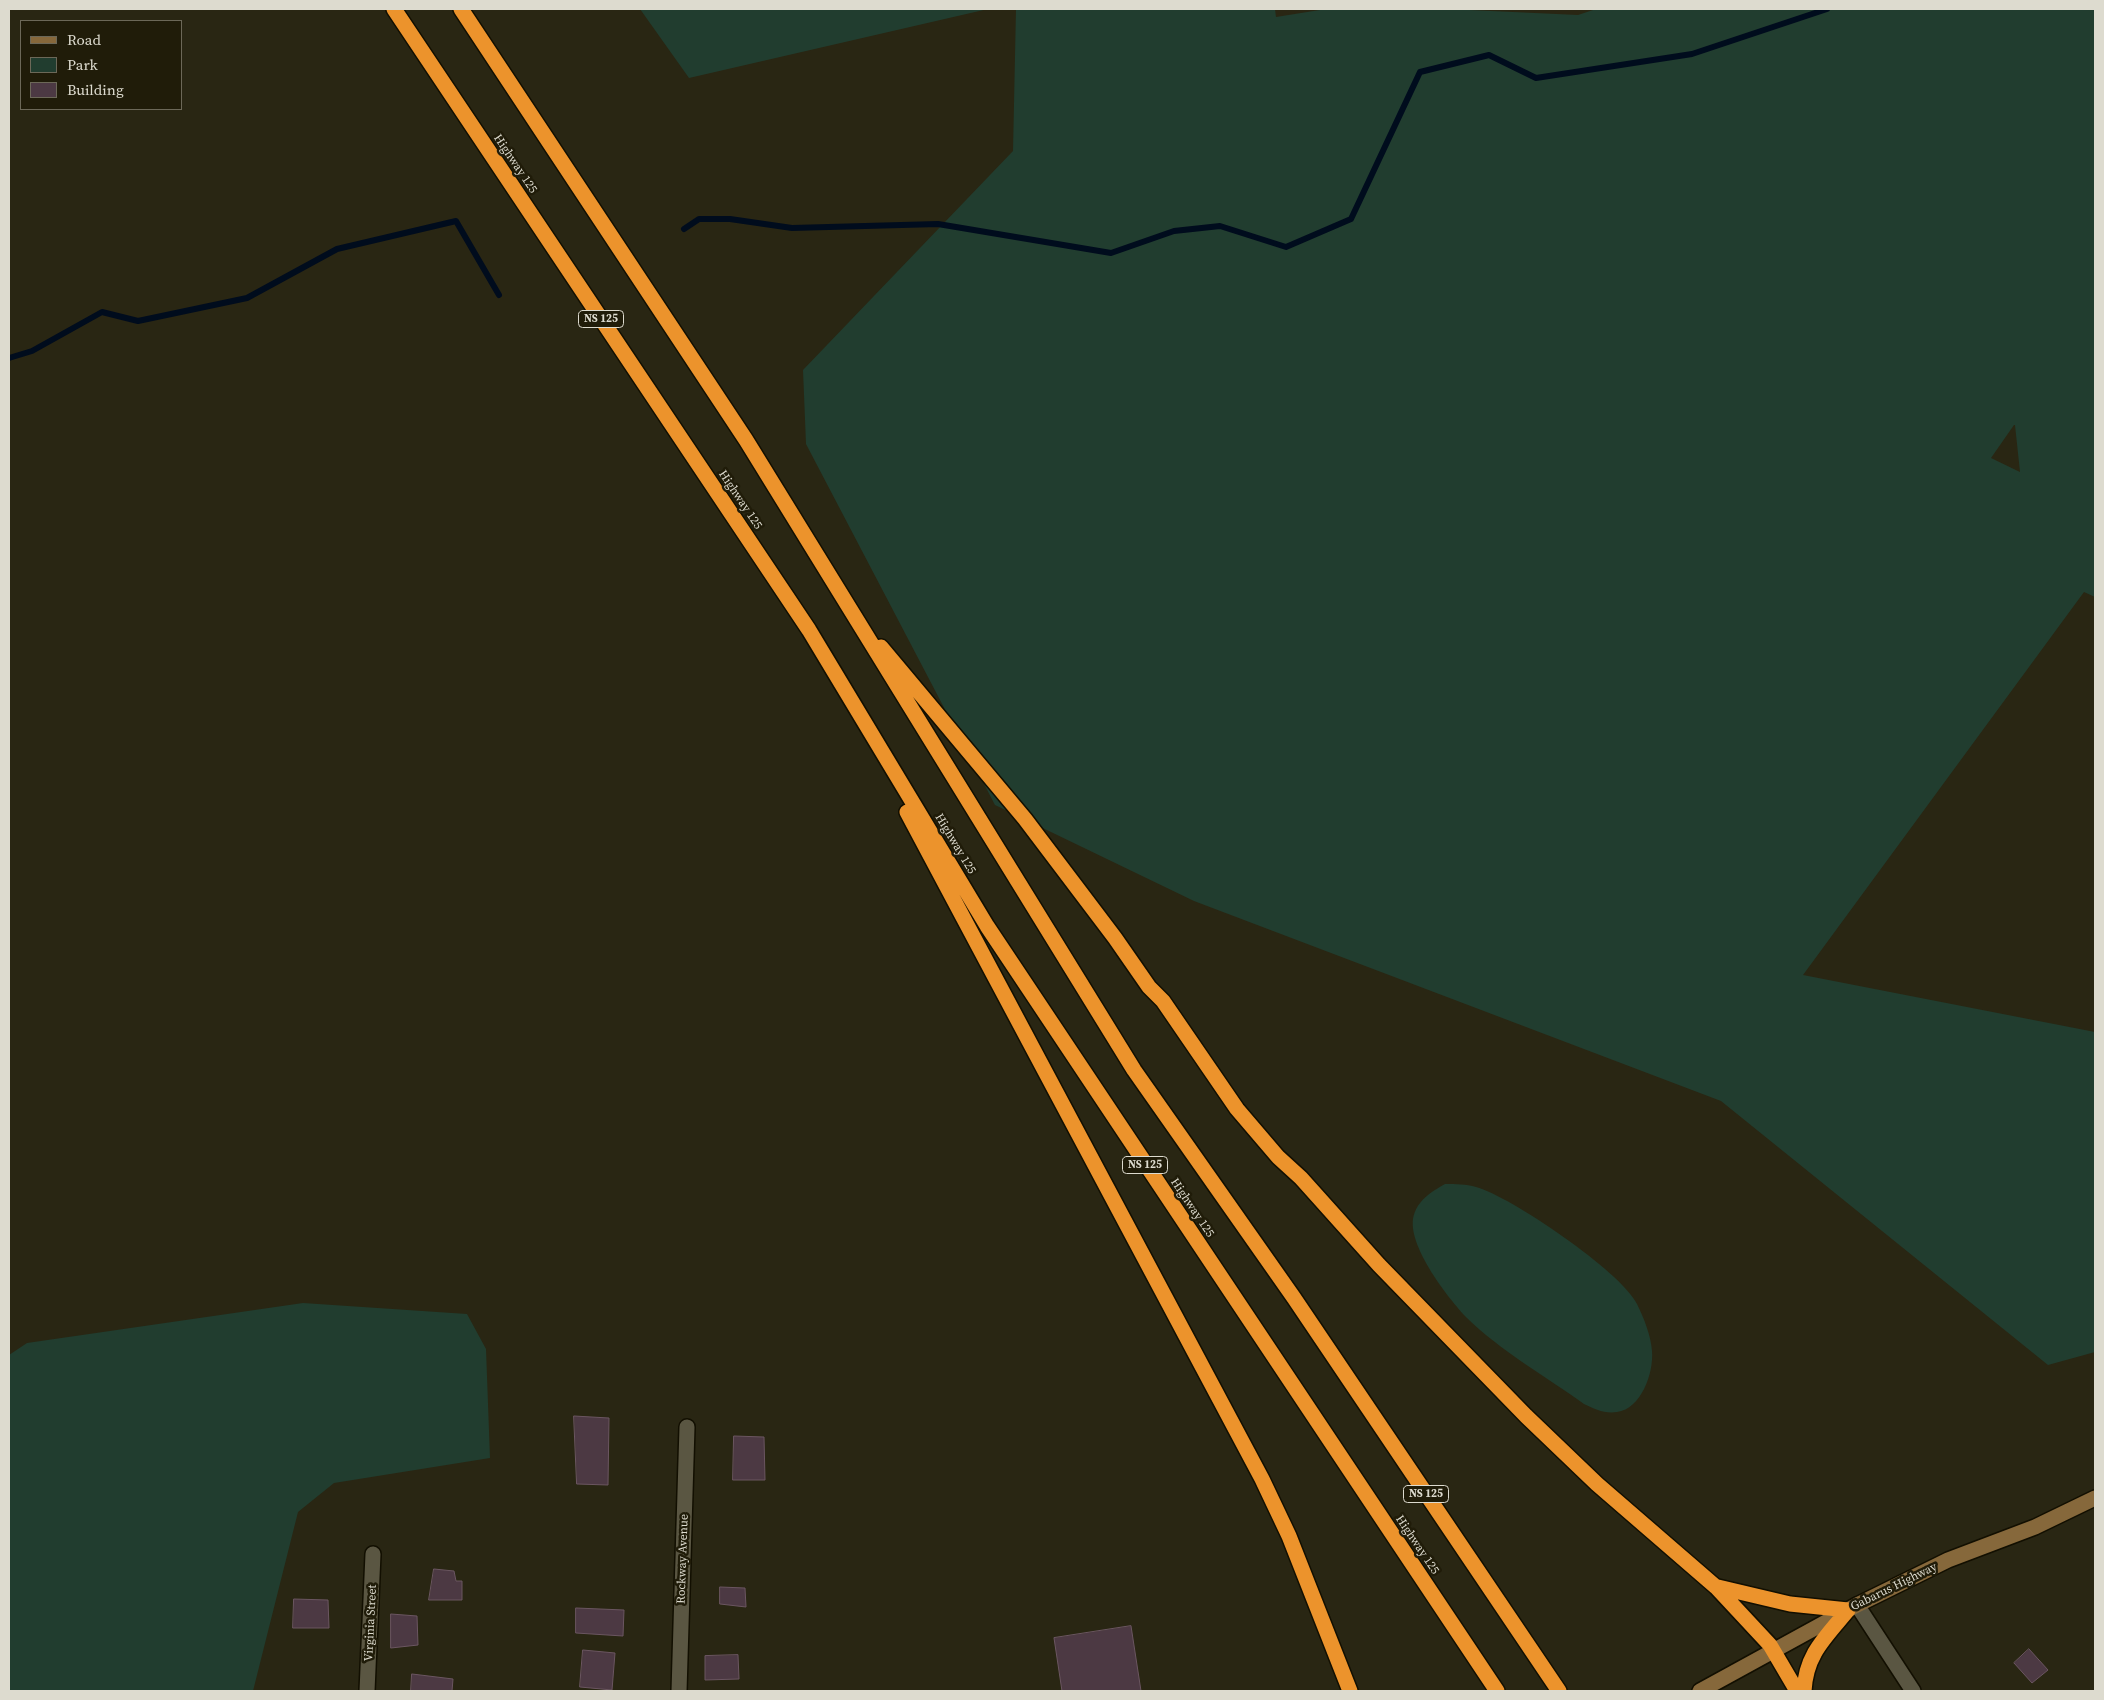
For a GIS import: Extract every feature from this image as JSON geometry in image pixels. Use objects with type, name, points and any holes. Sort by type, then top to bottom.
[{"type":"highway","name":"Highway 125","points":[[394,9],[809,630],[987,926],[1497,1691]]},
{"type":"highway","name":"NS 125","points":[[461,9],[740,432],[1134,1070],[1294,1298],[1558,1691]]},
{"type":"highway","points":[[848,608],[1025,820],[1115,938],[1148,987],[1163,1001],[1237,1109],[1278,1157],[1301,1178],[1378,1265],[1533,1423],[1597,1484],[1716,1587],[1774,1651],[1797,1691]]},
{"type":"highway","points":[[809,630],[1023,1027],[1262,1479],[1289,1536],[1350,1691]]},
{"type":"highway","points":[[1716,1587],[1790,1604],[1853,1608]]},
{"type":"highway","points":[[1804,1691],[1805,1673],[1815,1650],[1853,1608]]},
{"type":"main road","name":"Gabarus Highway","points":[[1700,1691],[1853,1608],[1948,1560],[2035,1528],[2095,1498]]},
{"type":"street","name":"Rockway Avenue","points":[[679,1691],[687,1426]]},
{"type":"street","name":"Virginia Street","points":[[367,1691],[373,1554]]},
{"type":"street","points":[[1853,1608],[1912,1691]]},
{"type":"green space","points":[[640,9],[988,9],[689,78]]},
{"type":"green space","points":[[1016,9],[1275,9],[1276,17],[1326,9],[1448,9],[1578,15],[1596,9],[2095,9],[2095,597],[2084,592],[1803,975],[2095,1032],[2095,1352],[2048,1365],[1721,1101],[1194,901],[995,805],[806,444],[803,370],[1013,151]],"holes":[[[2015,425],[2020,472],[1991,458]]]},
{"type":"green space","points":[[1445,1184],[1476,1187],[1492,1193],[1513,1205],[1564,1237],[1610,1273],[1627,1290],[1642,1315],[1649,1333],[1652,1351],[1651,1369],[1648,1379],[1644,1389],[1633,1404],[1617,1412],[1608,1412],[1600,1411],[1584,1404],[1493,1341],[1479,1330],[1459,1309],[1431,1272],[1423,1258],[1413,1231],[1413,1219],[1417,1207],[1430,1194]]},
{"type":"green space","points":[[303,1303],[467,1314],[486,1349],[490,1458],[334,1483],[298,1512],[253,1691],[9,1691],[9,1355],[27,1343]]},
{"type":"building","points":[[574,1416],[609,1418],[608,1485],[577,1484]]},
{"type":"building","points":[[734,1436],[764,1437],[765,1480],[733,1480]]},
{"type":"building","points":[[434,1569],[454,1571],[456,1581],[462,1581],[462,1600],[429,1600]]},
{"type":"building","points":[[720,1587],[745,1588],[746,1607],[720,1604]]},
{"type":"building","points":[[294,1599],[328,1600],[329,1628],[293,1628]]},
{"type":"building","points":[[576,1608],[624,1610],[623,1636],[576,1633]]},
{"type":"building","points":[[391,1614],[417,1616],[418,1645],[391,1648]]},
{"type":"building","points":[[1131,1626],[1141,1691],[1062,1691],[1054,1638]]},
{"type":"building","points":[[2029,1649],[2048,1670],[2032,1683],[2014,1663]]},
{"type":"building","points":[[583,1650],[615,1653],[612,1690],[580,1687]]},
{"type":"building","points":[[738,1655],[739,1679],[705,1680],[705,1656]]},
{"type":"building","points":[[412,1674],[453,1679],[452,1691],[411,1691]]},
{"type":"waterway","points":[[684,229],[699,219],[730,219],[792,228],[938,224],[1111,253],[1174,231],[1220,226],[1286,247],[1351,219],[1420,72],[1489,55],[1536,78],[1692,54],[1827,9]]},
{"type":"waterway","points":[[9,358],[32,351],[102,312],[138,321],[247,298],[337,249],[456,221],[499,295]]}]
